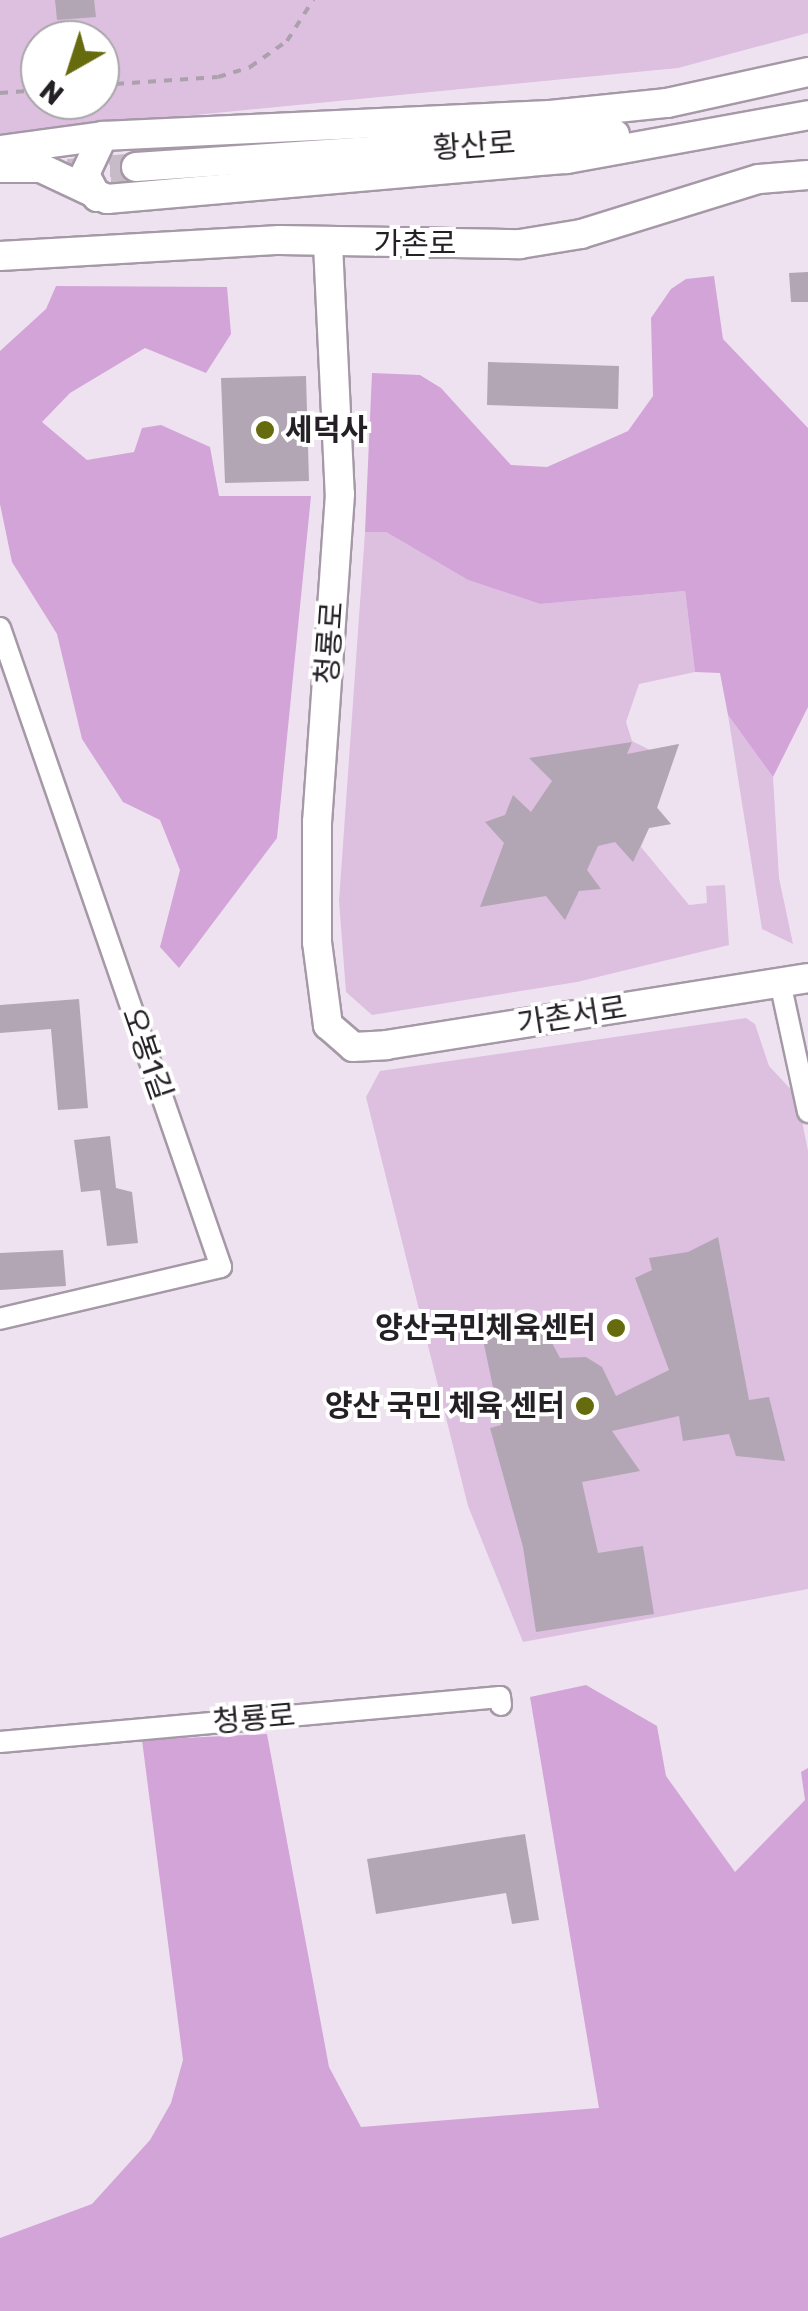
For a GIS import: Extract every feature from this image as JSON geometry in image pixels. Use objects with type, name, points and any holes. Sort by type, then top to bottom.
[{"type":"main road","points":[[0,150],[102,136],[550,115],[682,100],[808,72]]},
{"type":"main road","name":"황산로","points":[[136,167],[604,136],[808,97]]},
{"type":"main road","points":[[0,168],[41,168],[97,197],[567,159],[808,114]]},
{"type":"main road","points":[[97,197],[85,174],[102,136]]},
{"type":"main road","name":"가촌로","points":[[4,251],[555,239],[759,178],[808,175]]},
{"type":"main road","name":"청룡로","points":[[328,244],[340,494],[317,822],[317,942],[328,1025],[338,1039]]},
{"type":"main road","name":"가촌서로","points":[[338,1039],[353,1047],[386,1045],[794,980]]},
{"type":"street","name":"오봉1길","points":[[0,628],[221,1266],[0,1319]]},
{"type":"street","points":[[794,980],[808,1112]]},
{"type":"street","name":"청룡로","points":[[0,1742],[500,1697],[501,1705]]},
{"type":"path","points":[[120,84],[218,77],[250,67],[287,41],[314,0]]},
{"type":"shaded area","points":[[0,0],[808,0],[808,33],[678,68],[0,134]]},
{"type":"shaded area","points":[[714,276],[723,339],[808,428],[808,707],[773,777],[728,715],[720,673],[695,672],[685,591],[540,604],[468,580],[386,532],[365,532],[372,373],[420,375],[441,388],[511,465],[547,467],[628,431],[653,396],[651,318],[671,289],[686,279]]},
{"type":"shaded area","points":[[56,286],[227,287],[231,334],[206,373],[145,348],[70,393],[42,422],[87,460],[134,452],[142,428],[161,425],[210,447],[219,496],[311,496],[277,838],[179,968],[160,947],[180,870],[160,820],[123,802],[82,739],[57,634],[12,562],[0,504],[0,351],[46,309]]},
{"type":"shaded area","points":[[365,532],[386,532],[468,580],[540,604],[685,591],[695,672],[639,684],[626,722],[632,741],[650,750],[679,744],[657,807],[671,824],[649,828],[641,847],[689,905],[707,903],[706,886],[725,885],[729,945],[577,982],[372,1015],[346,992],[339,901]]},
{"type":"shaded area","points":[[728,715],[773,777],[779,878],[793,944],[762,929]]},
{"type":"shaded area","name":"양산국민체육센터","points":[[746,1018],[755,1024],[769,1066],[797,1096],[808,1151],[808,1589],[523,1642],[468,1506],[366,1097],[380,1071]]},
{"type":"shaded area","points":[[586,1685],[657,1726],[666,1776],[735,1872],[805,1800],[801,1772],[808,1768],[808,2311],[0,2311],[0,2238],[92,2204],[150,2140],[171,2103],[183,2060],[142,1740],[267,1734],[329,2067],[361,2127],[599,2108],[530,1697]]},
{"type":"building","points":[[55,0],[94,0],[96,17],[57,20]]},
{"type":"building","points":[[808,272],[808,302],[791,302],[789,273]]},
{"type":"building","points":[[488,362],[619,366],[618,409],[487,405]]},
{"type":"building","name":"세덕사","points":[[306,376],[309,481],[225,483],[221,378]]},
{"type":"building","points":[[632,742],[627,754],[679,744],[657,808],[671,824],[649,828],[633,862],[615,842],[598,846],[587,870],[601,889],[579,891],[565,920],[546,896],[480,907],[504,843],[485,822],[505,815],[513,795],[531,812],[552,781],[529,758]]},
{"type":"building","points":[[79,999],[88,1108],[58,1110],[51,1029],[0,1033],[0,1005]]},
{"type":"building","points":[[110,1136],[116,1188],[132,1192],[138,1243],[107,1246],[100,1190],[81,1192],[74,1140]]},
{"type":"building","points":[[718,1237],[749,1400],[769,1397],[785,1461],[736,1456],[729,1434],[683,1441],[679,1416],[612,1431],[640,1471],[582,1482],[598,1553],[643,1546],[654,1614],[536,1632],[523,1547],[490,1428],[501,1425],[482,1335],[542,1324],[560,1358],[586,1357],[602,1367],[616,1396],[669,1370],[635,1278],[652,1270],[649,1258],[688,1252]]},
{"type":"building","points":[[63,1250],[66,1286],[0,1290],[0,1253]]},
{"type":"building","points":[[525,1834],[539,1920],[512,1924],[506,1893],[376,1914],[367,1859]]},
{"type":"tunnel","points":[[68,173],[136,167]]},
{"type":"place","name":"세덕사","points":[[265,430]]},
{"type":"place","name":"양산국민체육센터","points":[[616,1328]]},
{"type":"place","name":"양산 국민 체육 센터","points":[[585,1406]]}]
